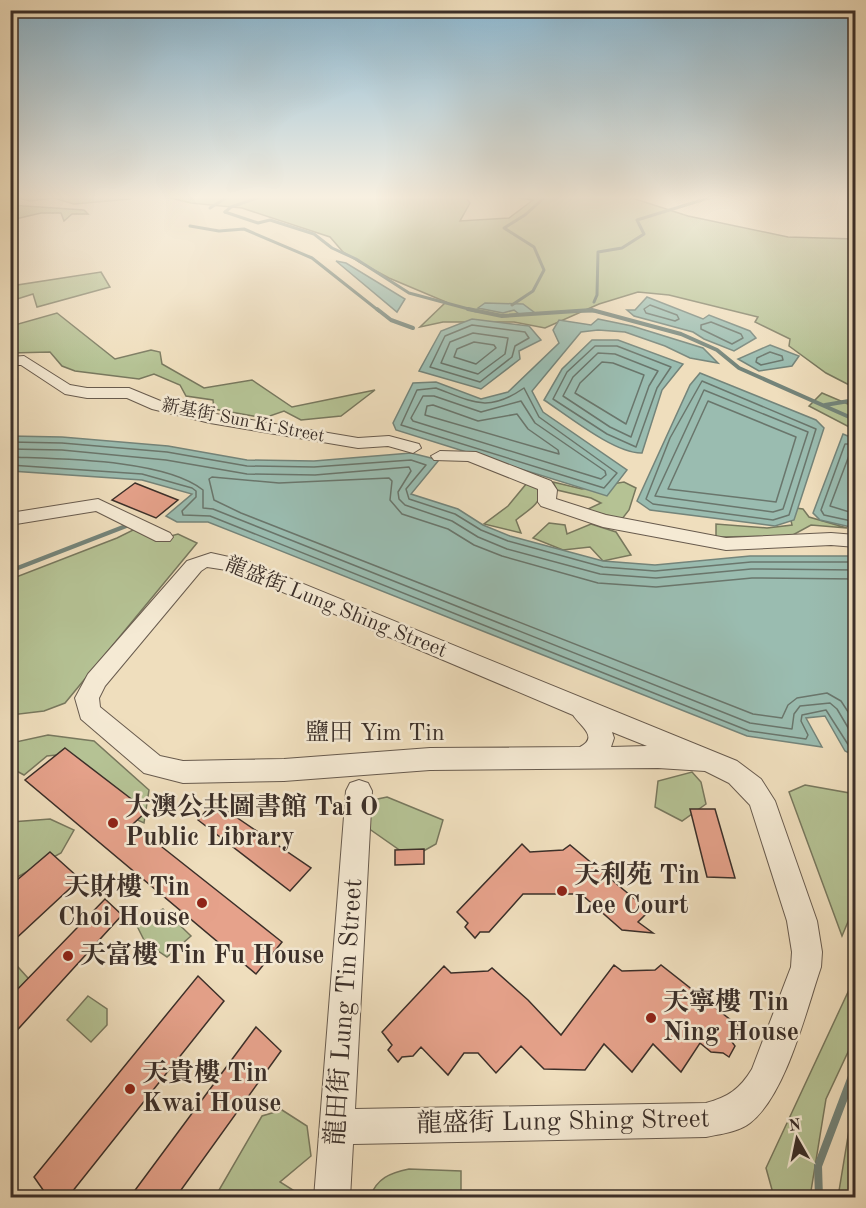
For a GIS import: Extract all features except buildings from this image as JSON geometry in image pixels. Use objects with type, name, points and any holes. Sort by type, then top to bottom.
[{"type":"street","name":"新基街 Sun Ki Street","points":[[10,361],[24,360],[65,388],[87,393],[129,393],[158,406],[210,418],[358,443],[389,441],[413,448]]},
{"type":"street","points":[[440,456],[470,456],[545,485],[548,490],[547,502],[603,522],[726,544],[751,541],[831,539],[855,541]]},
{"type":"street","points":[[10,519],[98,505],[163,537]]},
{"type":"street","name":"龍盛街 Lung Shing Street","points":[[338,1127],[706,1120],[737,1112],[748,1104],[765,1079],[802,983],[806,967],[806,937],[762,801],[752,786],[738,775],[705,760],[267,578],[211,560],[201,561],[194,566],[96,680],[87,698],[89,712],[153,765],[171,771],[284,770],[430,759],[705,760]]},
{"type":"street","points":[[575,706],[593,719],[601,732],[601,745],[583,758]]},
{"type":"street","name":"龍田街 Lung Tin Street","points":[[332,1197],[359,791]]},
{"type":"green space","points":[[344,252],[855,252],[855,388],[826,373],[789,346],[790,339],[755,322],[758,317],[669,295],[638,292],[599,304],[545,328],[514,322],[443,322],[420,327],[446,302],[389,278]]},
{"type":"green space","points":[[101,272],[110,287],[37,307],[33,294],[11,301],[11,286]]},
{"type":"green space","points":[[57,313],[115,359],[151,350],[160,352],[162,364],[204,388],[252,380],[292,407],[375,390],[341,416],[301,420],[284,411],[264,418],[214,409],[213,400],[186,396],[180,385],[154,374],[139,379],[75,371],[62,366],[50,352],[11,353],[11,326]]},
{"type":"green space","points":[[822,393],[855,407],[855,430],[809,406]]},
{"type":"green space","points":[[553,482],[582,489],[624,482],[636,488],[629,510],[622,519],[586,510],[601,503],[591,498],[557,490]]},
{"type":"green space","points":[[527,483],[542,489],[536,503],[516,520],[521,533],[484,524],[508,506]]},
{"type":"green space","points":[[788,507],[803,509],[809,517],[847,528],[811,525],[791,536],[716,537],[716,524],[767,528],[792,525]]},
{"type":"green space","points":[[549,523],[565,525],[567,534],[591,524],[616,532],[631,555],[603,561],[590,547],[563,550],[533,538]]},
{"type":"green space","points":[[135,529],[160,539],[178,534],[197,543],[65,703],[44,711],[11,715],[11,579]]},
{"type":"green space","points":[[48,735],[94,741],[149,790],[144,823],[124,814],[66,754],[47,756],[24,775],[11,768],[11,743]]},
{"type":"green space","points":[[692,772],[701,782],[706,804],[682,821],[655,807],[658,781]]},
{"type":"green space","points":[[805,785],[855,794],[855,905],[842,936],[789,792]]},
{"type":"green space","points":[[387,797],[443,820],[436,844],[411,858],[368,828],[373,800]]},
{"type":"green space","points":[[50,819],[74,830],[61,853],[12,880],[11,822]]},
{"type":"green space","points":[[163,909],[191,936],[167,957],[145,942],[136,924]]},
{"type":"green space","points":[[10,958],[36,987],[10,1012]]},
{"type":"green space","points":[[855,977],[855,1037],[826,1099],[810,1197],[774,1197],[766,1168]]},
{"type":"green space","points":[[88,996],[107,1009],[107,1025],[91,1042],[67,1020]]},
{"type":"green space","points":[[855,1097],[855,1197],[838,1197],[854,1100]]},
{"type":"green space","points":[[282,1110],[307,1126],[311,1156],[280,1182],[296,1192],[296,1197],[215,1197],[262,1116]]},
{"type":"green space","points":[[409,1169],[461,1171],[461,1197],[370,1197],[376,1185],[385,1177]]},
{"type":"water","points":[[336,261],[346,263],[405,299],[397,312]]},
{"type":"water","points":[[647,297],[703,319],[709,315],[750,331],[756,338],[734,351],[693,332],[634,316],[627,310],[635,310]]},
{"type":"water","points":[[485,303],[523,304],[535,313],[519,314],[514,310],[503,313],[478,308]]},
{"type":"water","points":[[472,319],[529,326],[541,340],[519,351],[520,359],[481,389],[419,371],[441,331]]},
{"type":"water","points":[[598,319],[632,326],[703,348],[718,363],[690,358],[665,346],[625,332],[598,330],[581,332],[532,391],[543,412],[627,470],[607,496],[396,430],[393,423],[413,383],[436,382],[481,399],[508,392],[559,343],[553,330],[559,320],[591,325]]},
{"type":"water","points":[[592,340],[618,340],[683,364],[662,390],[642,453],[631,452],[605,441],[544,400],[562,369]]},
{"type":"water","points":[[770,345],[799,356],[792,366],[759,371],[738,359]]},
{"type":"water","points":[[700,373],[816,420],[824,428],[794,520],[775,526],[650,510],[637,501],[690,385]]},
{"type":"water","points":[[843,434],[855,439],[855,528],[820,520],[813,513]]},
{"type":"water","points":[[10,436],[62,437],[168,446],[247,460],[314,461],[411,453],[439,460],[411,494],[458,509],[483,525],[510,536],[603,561],[655,565],[750,556],[855,556],[855,756],[845,751],[825,716],[806,718],[822,747],[747,736],[208,522],[177,522],[166,516],[192,494],[142,480],[11,471]]},
{"type":"waterway","points":[[299,252],[312,258],[379,311]]},
{"type":"waterway","points":[[342,252],[409,293],[470,309]]},
{"type":"waterway","points":[[512,305],[533,291],[544,270],[536,252]]},
{"type":"waterway","points":[[594,302],[597,295],[598,252]]},
{"type":"waterway","points":[[377,309],[391,320],[413,328]]},
{"type":"waterway","points":[[470,309],[502,316],[592,310],[681,334],[717,350],[739,368],[856,420]]},
{"type":"waterway","points":[[470,309],[476,311]]},
{"type":"waterway","points":[[583,311],[594,311]]},
{"type":"waterway","points":[[825,405],[849,401],[856,390]]},
{"type":"waterway","points":[[10,571],[126,526]]},
{"type":"waterway","points":[[819,1198],[818,1166],[856,1066]]},
{"type":"place","name":"大澳公共圖書館 Tai O Public Library","points":[[113,823]]},
{"type":"place","name":"天利苑 Tin Lee Court","points":[[562,891]]},
{"type":"place","name":"天財樓 Tin Choi House","points":[[202,903]]},
{"type":"place","name":"天富樓 Tin Fu House","points":[[68,956]]},
{"type":"place","name":"天寧樓 Tin Ning House","points":[[651,1018]]},
{"type":"place","name":"天貴樓 Tin Kwai House","points":[[130,1089]]},
{"type":"district","name":"鹽田 Yim Tin","points":[[375,734]]}]
